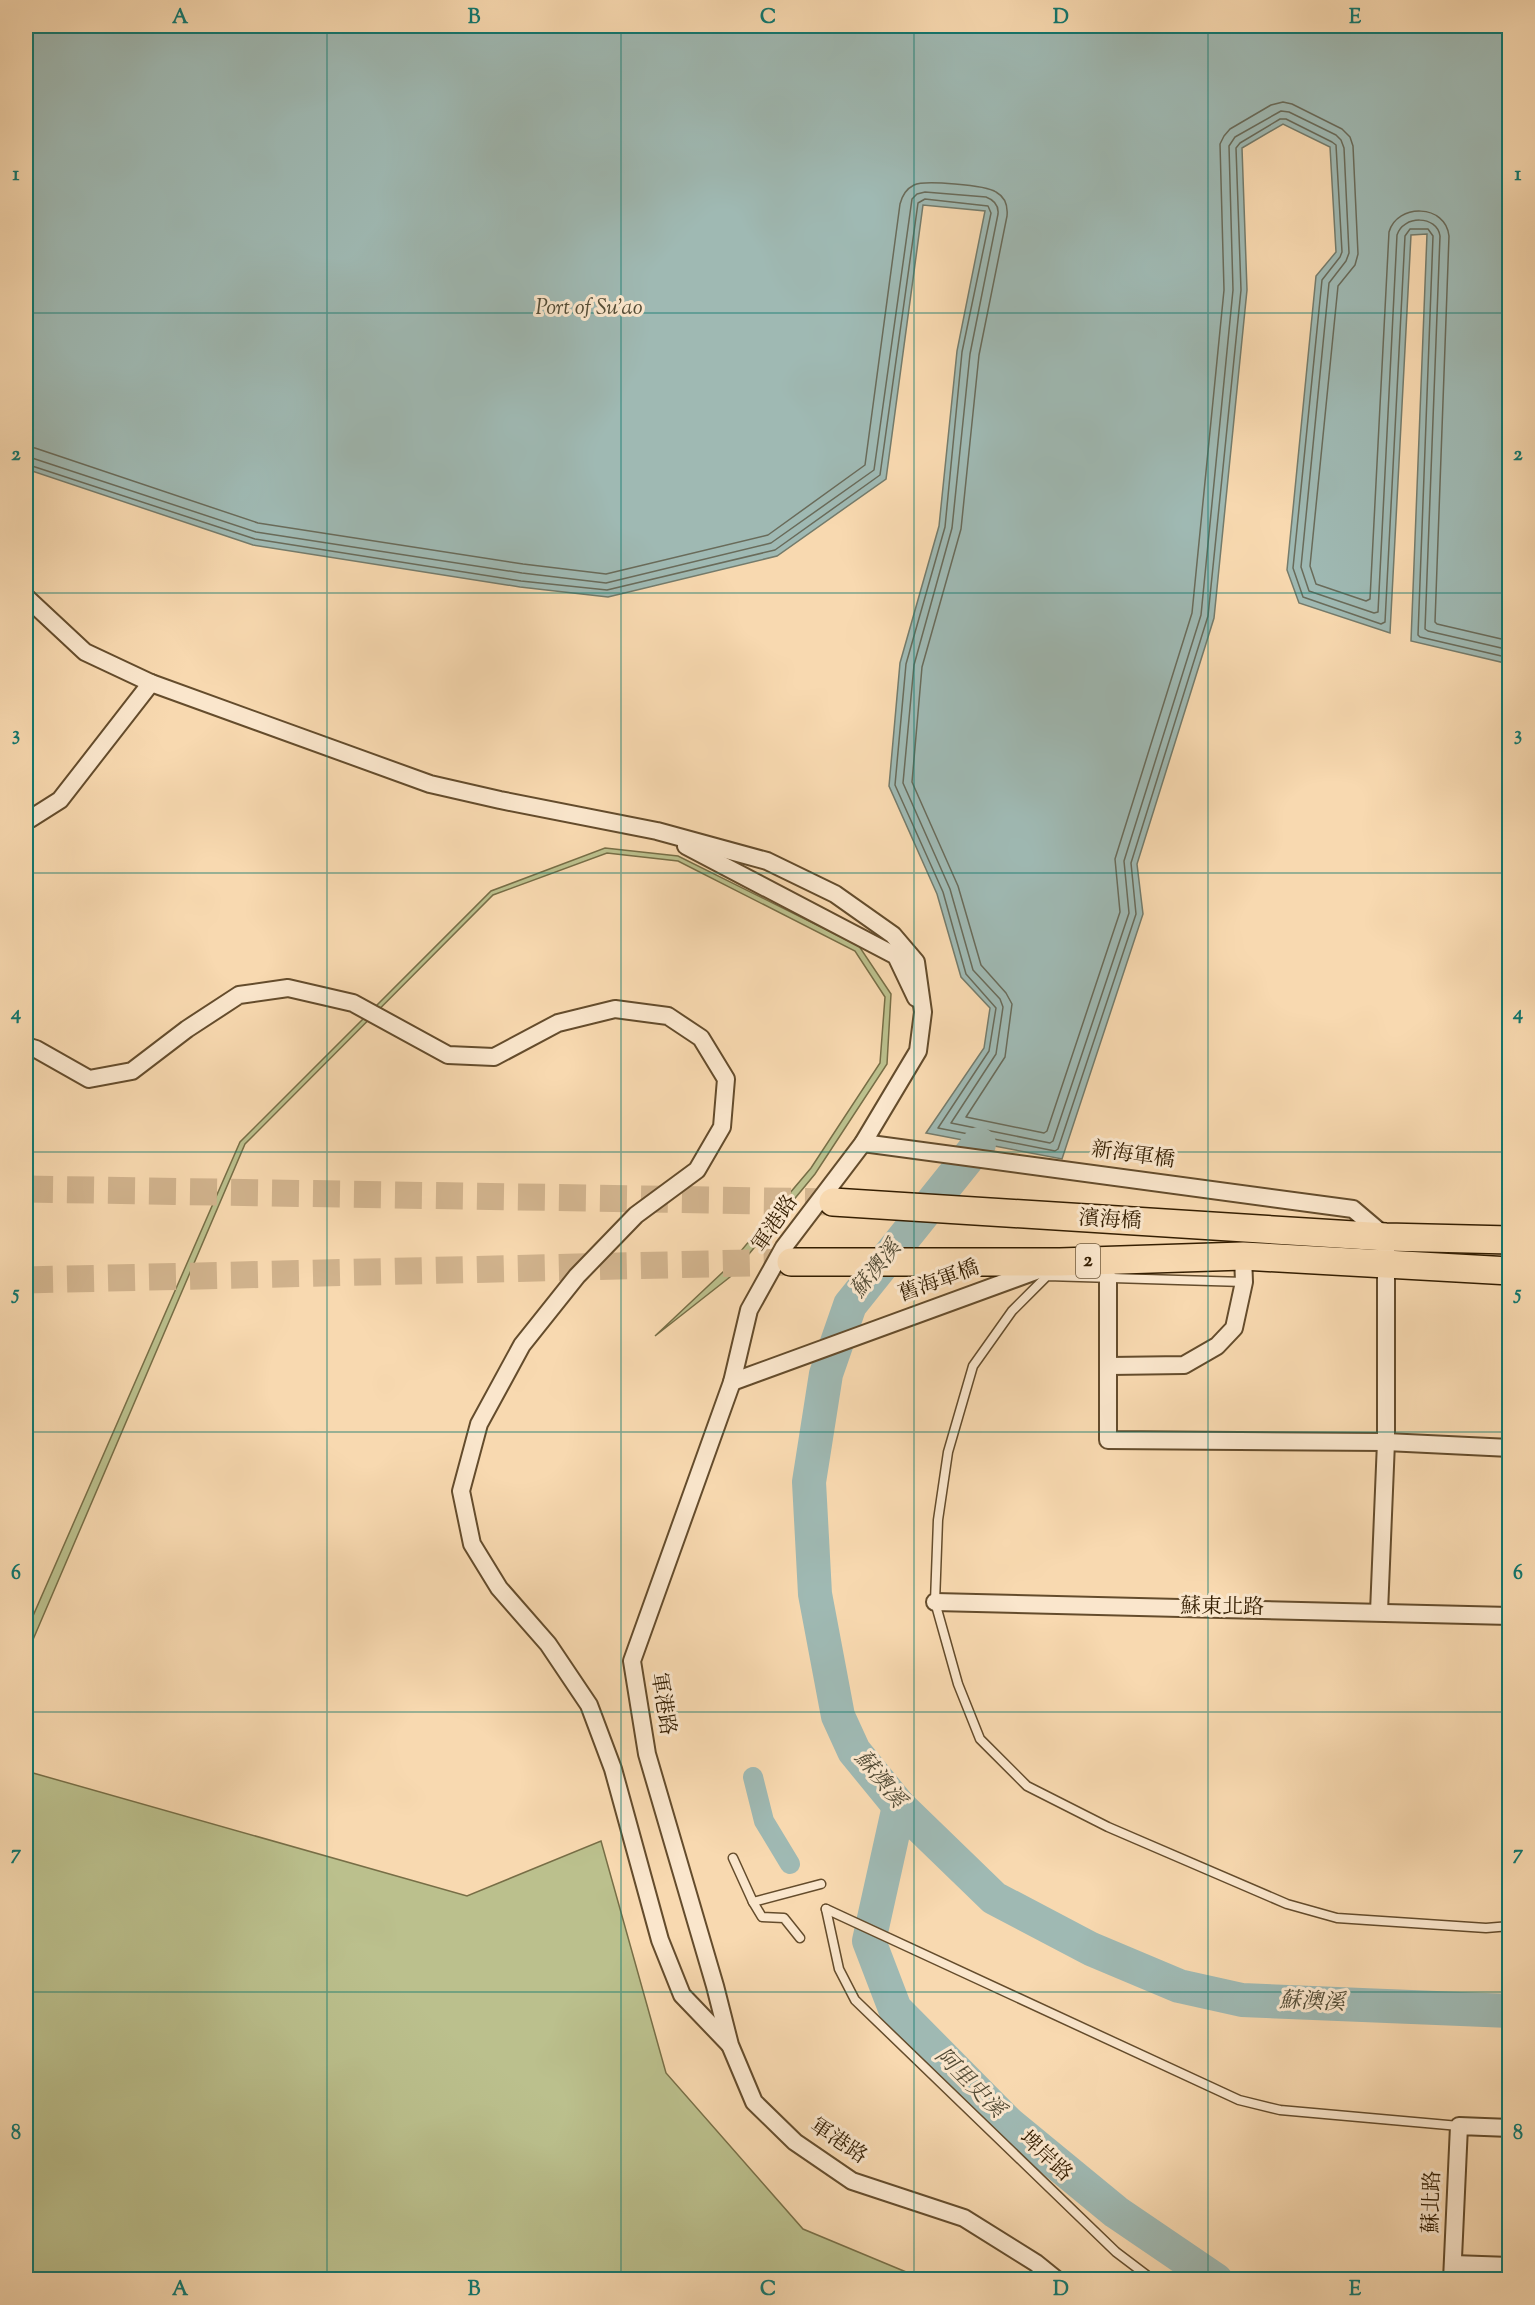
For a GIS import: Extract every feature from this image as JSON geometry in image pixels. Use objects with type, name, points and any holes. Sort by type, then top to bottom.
[{"type":"main road","name":"濱海橋","points":[[833,1202],[1386,1237]]},
{"type":"main road","name":"2","points":[[1386,1237],[1509,1240]]},
{"type":"main road","name":"2","points":[[791,1262],[1060,1262],[1244,1269],[1385,1264],[1509,1270]]},
{"type":"street","points":[[26,597],[86,652],[151,683],[430,784],[657,831],[896,956],[924,1012]]},
{"type":"street","points":[[26,819],[30,819],[60,800],[151,683]]},
{"type":"street","name":"軍港路","points":[[657,831],[767,861],[834,894],[893,935],[916,962],[924,1012],[918,1051],[863,1143],[779,1256],[749,1310],[732,1382],[632,1661],[647,1754],[730,2045],[754,2102],[795,2142],[852,2181],[964,2217],[1057,2280]]},
{"type":"street","points":[[26,1046],[36,1049],[88,1078],[132,1071],[187,1029],[239,995],[288,988],[353,1003],[448,1055],[494,1057],[558,1023],[615,1009],[668,1016],[701,1038],[726,1079],[722,1126],[697,1170],[636,1215],[577,1276],[522,1345],[478,1424],[461,1491],[472,1544],[499,1588],[548,1644],[589,1705],[613,1769],[660,1940],[682,1995],[730,2045]]},
{"type":"street","name":"新海軍橋","points":[[863,1143],[1353,1209],[1386,1237]]},
{"type":"street","points":[[1379,1612],[1386,1442],[1386,1237]]},
{"type":"street","name":"舊海軍橋","points":[[732,1382],[1060,1262]]},
{"type":"street","points":[[1110,1366],[1184,1365],[1217,1346],[1234,1328],[1244,1269]]},
{"type":"street","points":[[1108,1278],[1110,1366],[1108,1440],[1386,1442],[1509,1448]]},
{"type":"street","name":"蘇東北路","points":[[935,1602],[1509,1616]]},
{"type":"street","points":[[1459,2126],[1509,2128]]},
{"type":"street","name":"蘇北路","points":[[1453,2272],[1459,2126]]},
{"type":"street","points":[[1453,2272],[1509,2266]]},
{"type":"lane","points":[[1244,1269],[1108,1278],[1047,1276],[1011,1311],[974,1366],[948,1452],[938,1520],[935,1602],[958,1684],[980,1739],[1027,1786],[1108,1827],[1287,1904],[1337,1918],[1486,1928],[1509,1926]]},
{"type":"lane","points":[[733,1858],[762,1917],[784,1918],[800,1938]]},
{"type":"lane","points":[[753,1902],[821,1884]]},
{"type":"lane","name":"埤岸路","points":[[1153,2280],[1116,2252],[855,2000],[839,1969],[826,1909],[1239,2100],[1280,2110],[1459,2126]]},
{"type":"green space","points":[[605,848],[678,856],[859,946],[891,994],[887,1064],[815,1174],[730,1277],[655,1336],[724,1271],[811,1168],[880,1063],[885,997],[855,951],[678,861],[607,853],[493,895],[245,1144],[26,1656],[26,1632],[240,1142],[491,891]]},
{"type":"green space","points":[[26,1771],[467,1896],[601,1841],[666,2073],[803,2229],[923,2279],[26,2279]]},
{"type":"green space","points":[[1472,2271],[1497,2272],[1496,2279],[1472,2280]]},
{"type":"water","name":"Port of Su'ao","points":[[26,26],[1509,26],[1509,664],[1411,641],[1427,234],[1411,235],[1390,633],[1299,603],[1287,570],[1316,276],[1336,252],[1330,147],[1283,124],[1242,148],[1247,290],[1214,618],[1137,864],[1143,914],[1062,1159],[926,1133],[984,1048],[990,1008],[961,977],[937,894],[889,786],[900,663],[939,526],[957,351],[985,211],[923,205],[886,479],[777,556],[608,597],[520,587],[253,545],[26,469]]},
{"type":"waterway","name":"蘇澳溪","points":[[979,1144],[850,1305],[826,1374],[809,1482],[815,1594],[838,1716],[854,1751],[899,1806],[994,1898],[1091,1949],[1179,1986],[1242,2000],[1510,2011]]},
{"type":"waterway","points":[[753,1777],[764,1821],[790,1864]]},
{"type":"waterway","name":"阿里史溪","points":[[899,1806],[869,1941],[895,2009],[1009,2124],[1116,2212],[1216,2280]]},
{"type":"tunnel","points":[[26,1189],[833,1202]]},
{"type":"tunnel","points":[[26,1280],[791,1262]]}]
